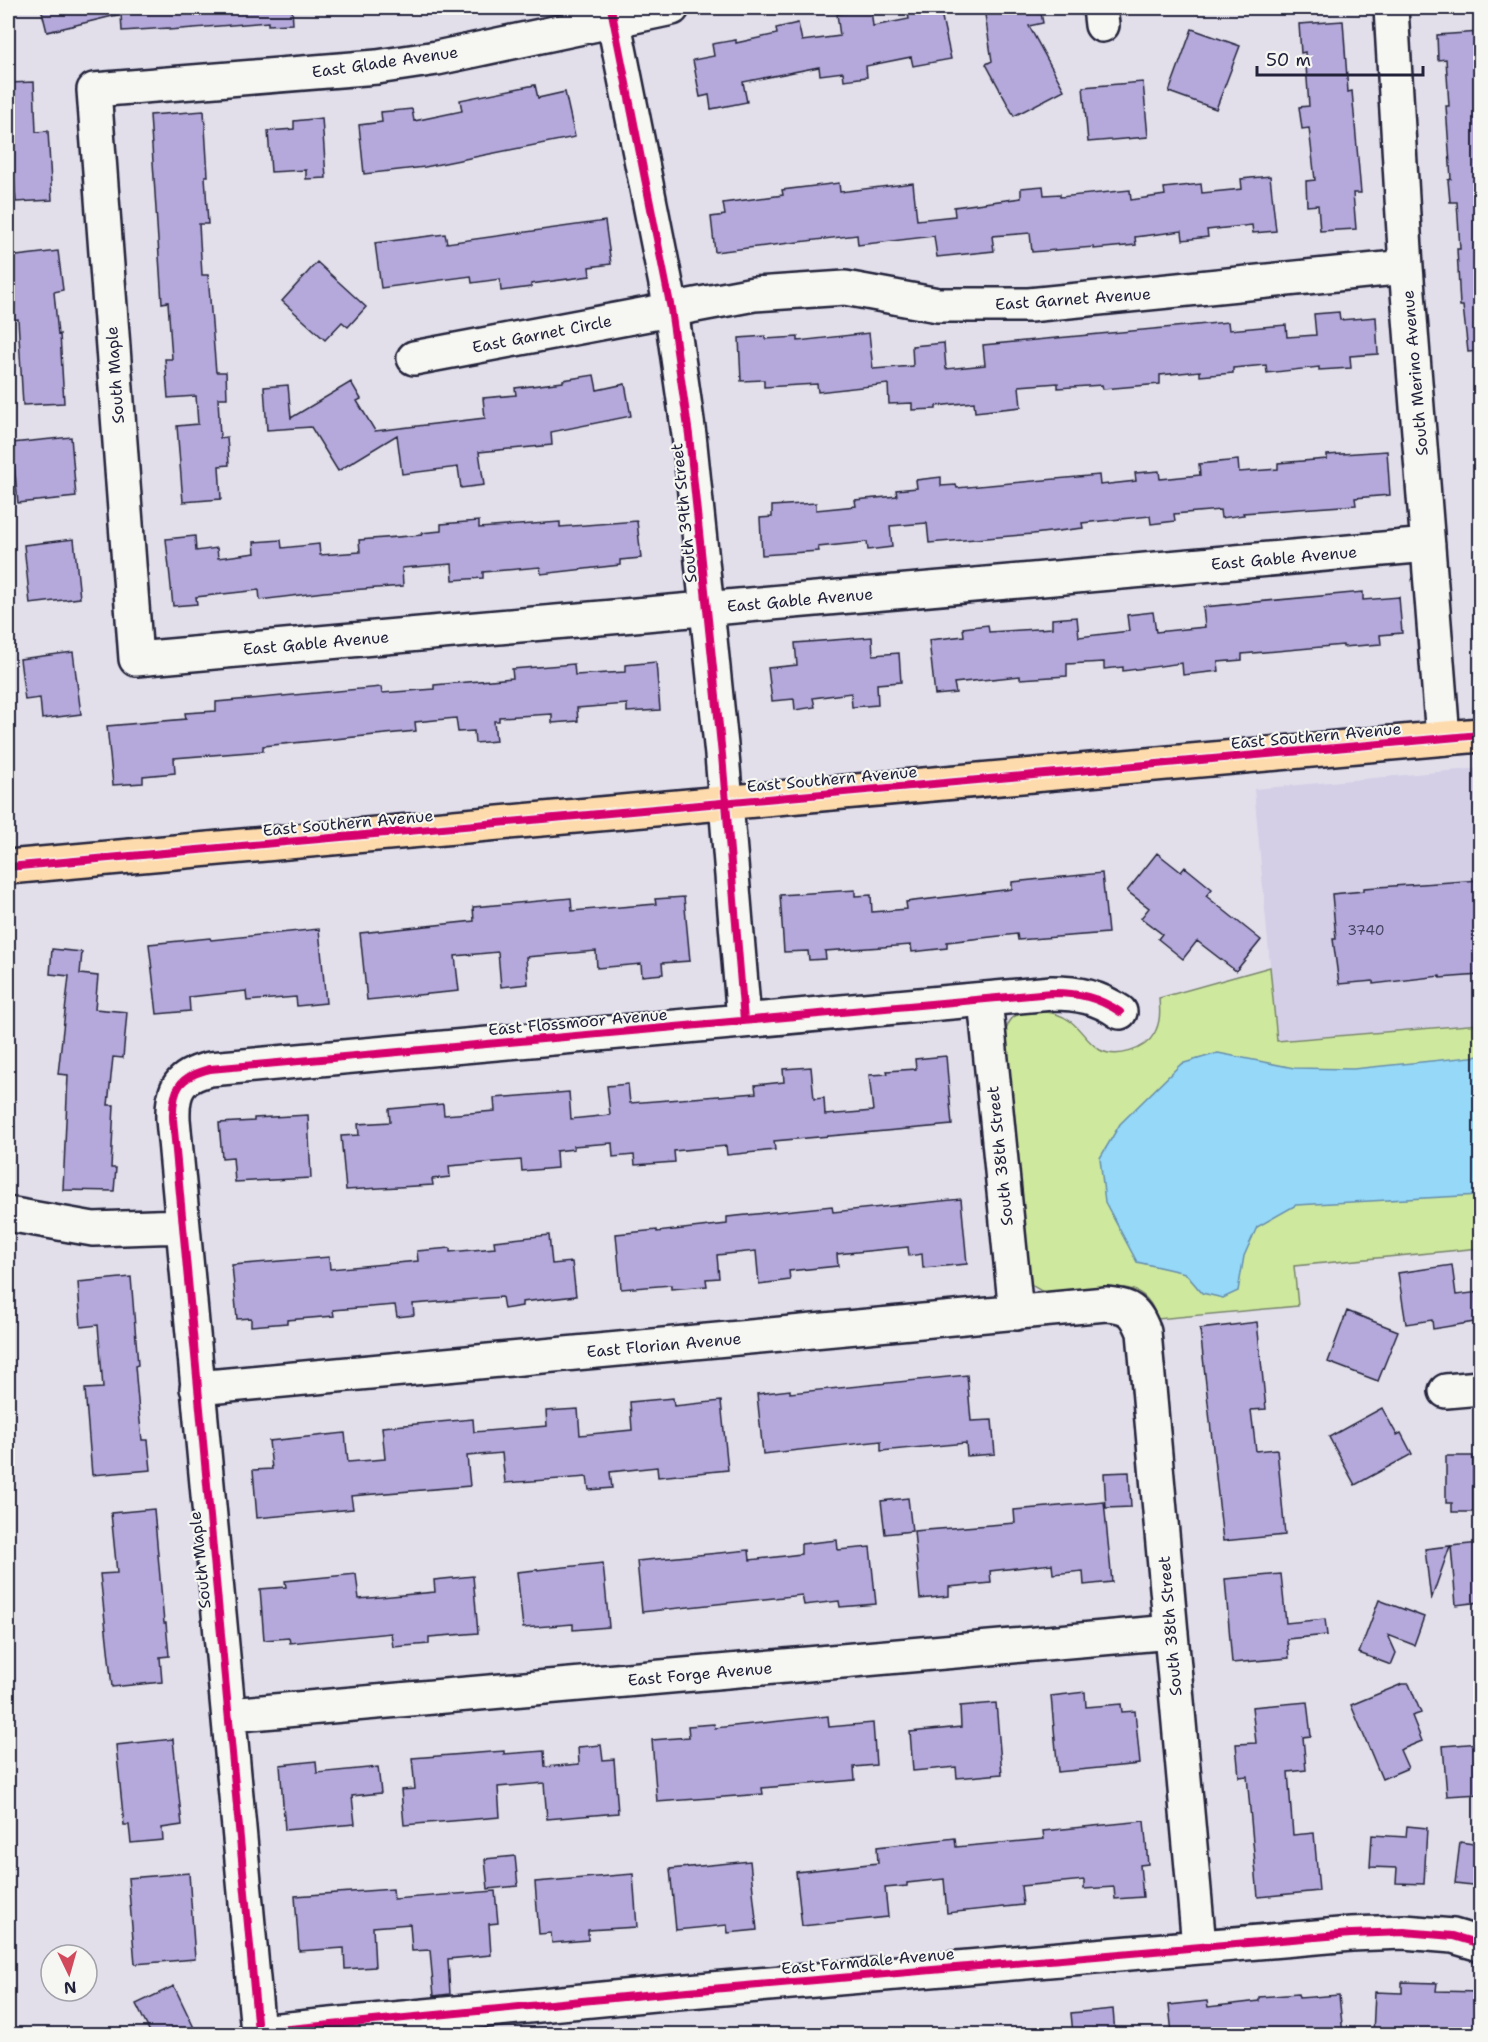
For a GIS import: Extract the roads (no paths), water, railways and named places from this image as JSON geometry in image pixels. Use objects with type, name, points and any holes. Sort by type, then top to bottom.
[{"type":"main road","name":"East Southern Avenue","points":[[8,867],[1480,735]]},
{"type":"street","name":"East Glade Avenue","points":[[94,90],[377,67],[437,57],[613,14],[672,8]]},
{"type":"street","name":"South Merino Avenue","points":[[1391,8],[1406,267],[1443,738]]},
{"type":"street","name":"South 39th Street","points":[[613,14],[671,309],[689,435],[726,802],[744,1020]]},
{"type":"street","name":"South Maple","points":[[94,90],[136,659]]},
{"type":"street","name":"East Garnet Avenue","points":[[671,309],[754,294],[845,288],[938,305],[1029,305],[1406,267]]},
{"type":"street","name":"East Garnet Circle","points":[[414,358],[671,309]]},
{"type":"street","name":"East Gable Avenue","points":[[136,659],[1428,545]]},
{"type":"street","name":"East Flossmoor Avenue","points":[[179,1085],[187,1077],[210,1069],[1052,993],[1091,996],[1120,1012]]},
{"type":"street","name":"South 38th Street","points":[[985,999],[1016,1313]]},
{"type":"street","name":"South Maple","points":[[179,1085],[173,1109],[258,2032]]},
{"type":"street","points":[[8,1214],[93,1229],[183,1226]]},
{"type":"street","name":"East Florian Avenue","points":[[197,1388],[1106,1304],[1121,1305],[1131,1309]]},
{"type":"street","name":"South 38th Street","points":[[1131,1309],[1139,1319],[1144,1332],[1199,1946]]},
{"type":"street","points":[[1446,1391],[1480,1388]]},
{"type":"street","name":"East Forge Avenue","points":[[229,1715],[1171,1632]]},
{"type":"street","name":"East Farmdale Avenue","points":[[258,2032],[665,1993],[1352,1934],[1404,1932],[1453,1936],[1480,1944]]},
{"type":"water","points":[[1218,1053],[1294,1068],[1353,1069],[1480,1056],[1480,1195],[1296,1205],[1257,1227],[1244,1256],[1238,1291],[1223,1298],[1202,1293],[1185,1273],[1137,1262],[1105,1202],[1100,1158],[1120,1124],[1181,1064]]}]
